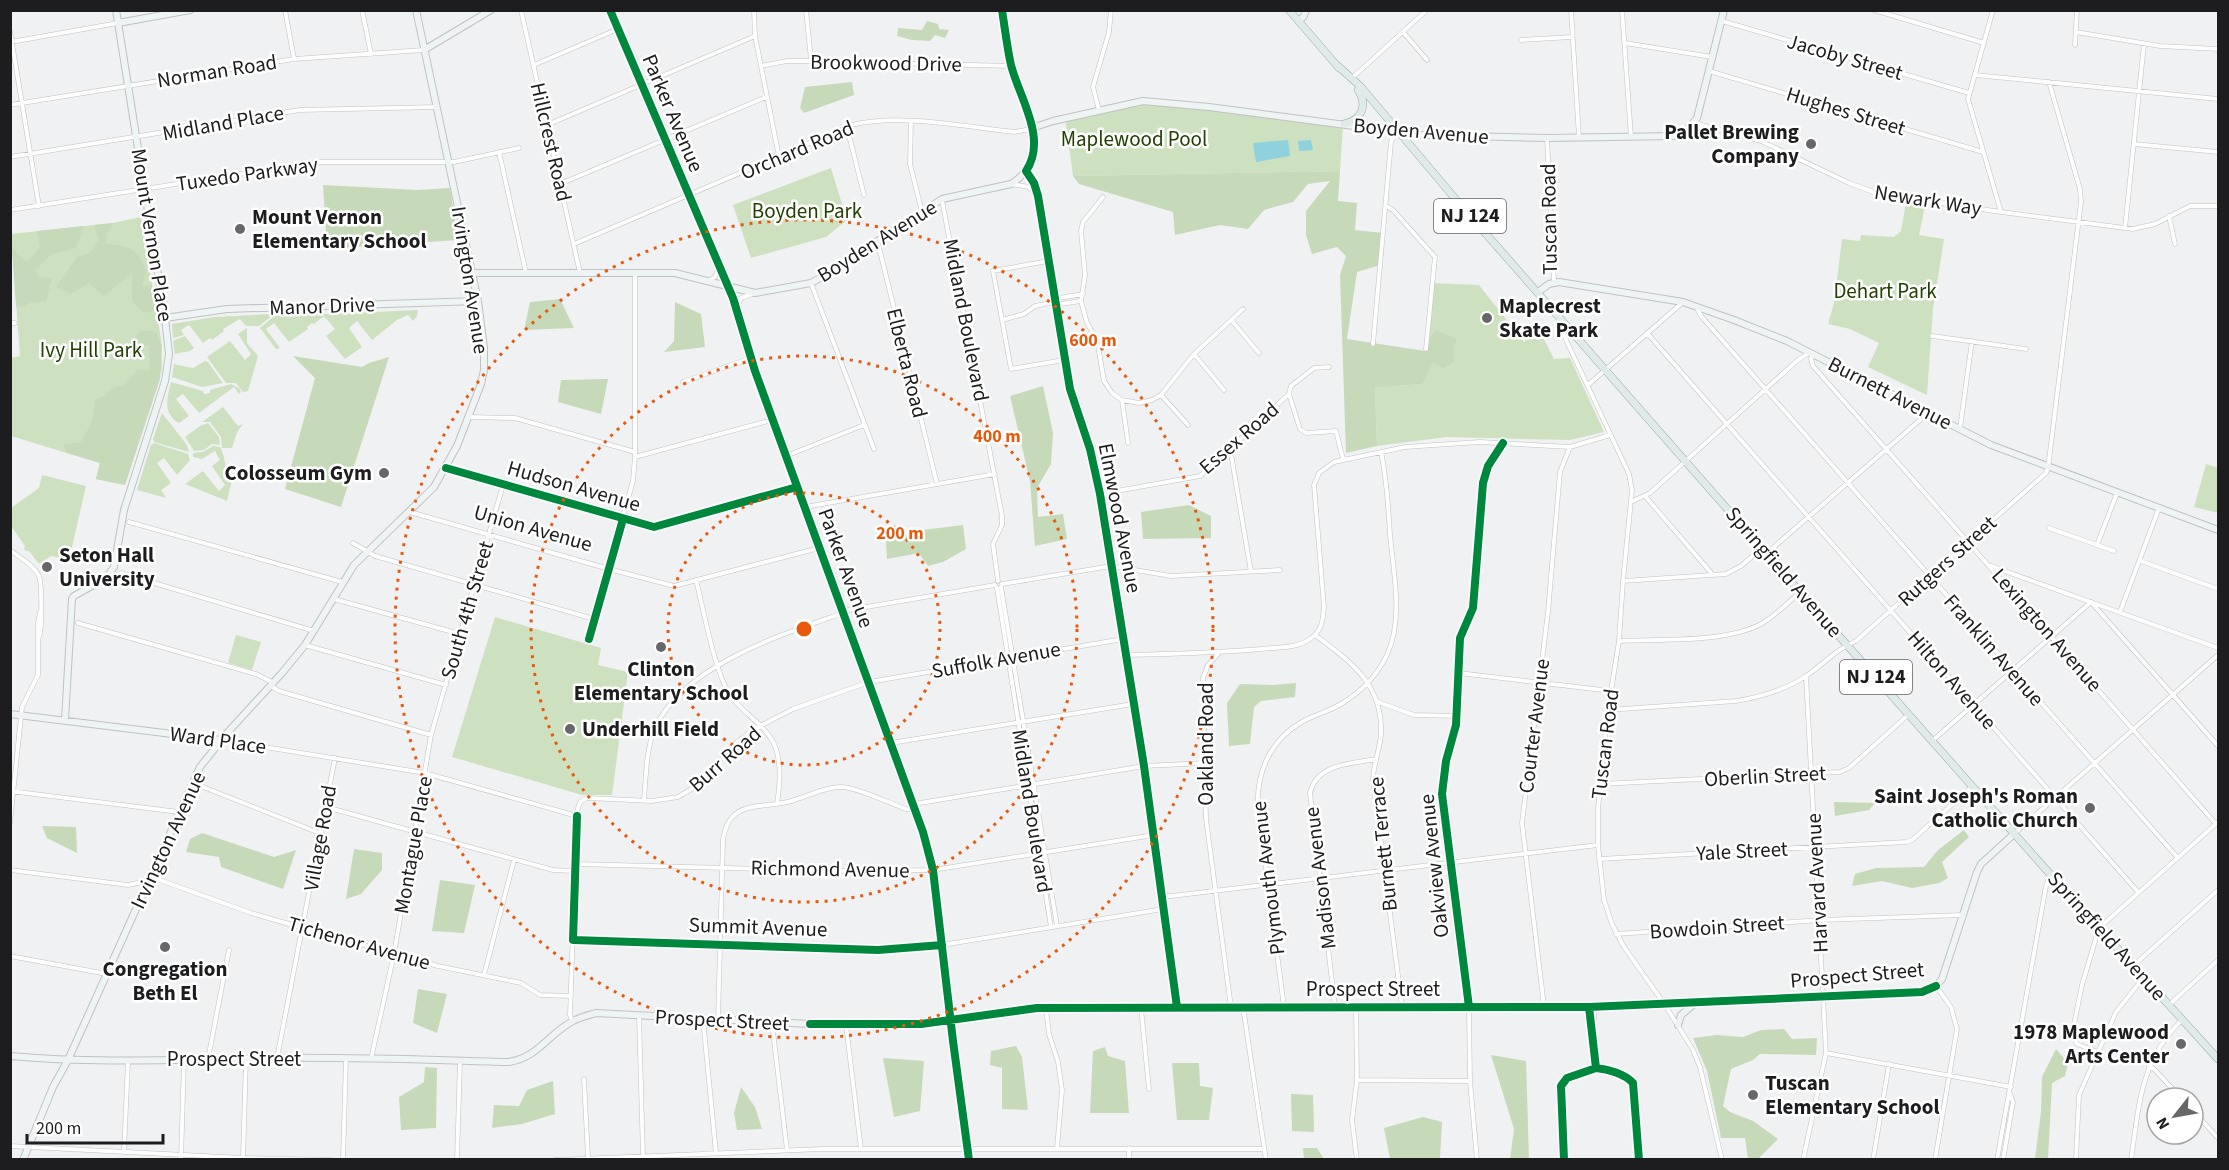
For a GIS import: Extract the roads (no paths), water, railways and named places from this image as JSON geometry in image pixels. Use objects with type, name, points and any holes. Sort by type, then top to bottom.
[{"type":"main road","name":"Springfield Avenue","points":[[1289,10],[1374,108],[1378,109]]},
{"type":"main road","name":"Springfield Avenue","points":[[1338,66],[1377,106],[1558,316],[1932,741],[2218,1059]]},
{"type":"main road","points":[[1344,124],[1354,121],[1362,111],[1363,98],[1358,90]]},
{"type":"street","name":"Mount Vernon Place","points":[[65,720],[72,599],[111,573],[124,510],[168,371],[169,354],[165,318],[116,10]]},
{"type":"street","points":[[11,42],[190,10]]},
{"type":"street","points":[[285,10],[294,59]]},
{"type":"street","points":[[362,10],[371,54]]},
{"type":"street","name":"Irvington Avenue","points":[[23,1160],[200,767],[305,645],[354,565],[429,494],[446,468],[482,384],[483,338],[478,301],[416,10]]},
{"type":"street","points":[[424,50],[491,10]]},
{"type":"street","name":"Hillcrest Road","points":[[521,10],[580,273]]},
{"type":"street","name":"Parker Avenue","points":[[610,10],[737,308],[772,420],[923,832],[933,870],[969,1160]]},
{"type":"street","points":[[754,10],[755,36],[779,157]]},
{"type":"street","points":[[806,10],[811,61]]},
{"type":"street","points":[[1002,10],[1012,66],[1032,128],[1033,157],[1026,171]]},
{"type":"street","points":[[1099,110],[1094,87],[1109,32],[1111,10]]},
{"type":"street","points":[[1299,21],[1305,16],[1306,10]]},
{"type":"street","points":[[1352,78],[1427,10]]},
{"type":"street","points":[[1571,10],[1580,138]]},
{"type":"street","points":[[1622,10],[1631,138]]},
{"type":"street","points":[[1694,123],[1724,10]]},
{"type":"street","points":[[1874,10],[1984,43]]},
{"type":"street","points":[[1993,10],[1969,93],[1969,106],[2001,212]]},
{"type":"street","points":[[2075,45],[2077,10]]},
{"type":"street","name":"Jacoby Street","points":[[1722,21],[1969,93]]},
{"type":"street","points":[[534,65],[618,29]]},
{"type":"street","points":[[10,31],[39,206]]},
{"type":"street","points":[[1403,32],[1427,60]]},
{"type":"street","points":[[2076,32],[2144,44],[2218,49]]},
{"type":"street","points":[[547,125],[755,36]]},
{"type":"street","points":[[1521,40],[1572,37]]},
{"type":"street","points":[[1625,43],[1712,57]]},
{"type":"street","points":[[2125,228],[2144,44]]},
{"type":"street","name":"Norman Road","points":[[10,105],[128,84],[294,59],[424,50]]},
{"type":"street","name":"Brookwood Drive","points":[[761,66],[787,61],[811,61],[1012,66]]},
{"type":"street","name":"Hughes Street","points":[[1709,71],[1983,152]]},
{"type":"street","points":[[1975,75],[2218,99]]},
{"type":"street","points":[[2048,468],[2079,222],[2080,189],[2049,82]]},
{"type":"street","points":[[560,184],[766,96]]},
{"type":"street","name":"Boyden Avenue","points":[[1032,128],[1049,122],[1143,101],[1440,136],[1547,138],[1674,136],[1686,131],[1694,123]]},
{"type":"street","name":"Midland Place","points":[[10,157],[300,110],[437,107]]},
{"type":"street","name":"Orchard Road","points":[[574,244],[847,127],[869,121],[911,121],[1015,132],[1032,128]]},
{"type":"street","points":[[911,121],[910,164],[922,212]]},
{"type":"street","name":"Newark Way","points":[[1694,123],[1761,141],[1872,192],[2125,228],[2156,224],[2190,206],[2218,206]]},
{"type":"street","points":[[847,127],[864,195]]},
{"type":"street","points":[[1372,344],[1391,142],[1397,131]]},
{"type":"street","name":"Tuscan Road","points":[[1538,292],[1554,282],[1547,138]]},
{"type":"street","points":[[2134,144],[2218,152]]},
{"type":"street","name":"Tuxedo Parkway","points":[[10,210],[316,162],[449,162],[519,148]]},
{"type":"street","points":[[499,152],[526,273]]},
{"type":"street","name":"Boyden Avenue","points":[[473,273],[684,274],[755,293],[811,283],[878,243],[942,199],[1011,184],[1026,171]]},
{"type":"street","name":"Elmwood Avenue","points":[[1026,171],[1035,183],[1038,196],[1070,389],[1090,449],[1100,494],[1164,897],[1177,1007]]},
{"type":"street","points":[[1011,184],[1029,187],[1038,196]]},
{"type":"street","points":[[1103,197],[1083,222],[1081,231],[1085,275],[1081,301],[1087,323],[1097,340],[1104,381],[1112,393],[1122,400],[1139,403],[1161,395],[1194,354],[1243,309]]},
{"type":"street","name":"Midland Boulevard","points":[[942,199],[1003,521],[993,544],[1017,723],[1051,927]]},
{"type":"street","points":[[1386,206],[1393,210],[1435,257],[1426,349]]},
{"type":"street","points":[[2169,216],[2175,244]]},
{"type":"street","name":"Elberta Road","points":[[878,243],[937,484]]},
{"type":"street","points":[[1048,261],[993,272],[1011,369],[1064,360]]},
{"type":"street","points":[[708,281],[715,277],[720,266]]},
{"type":"street","points":[[589,639],[633,481],[636,273]]},
{"type":"street","name":"Burnett Avenue","points":[[1554,282],[1584,285],[1695,306],[1783,339],[1991,445],[2218,530]]},
{"type":"street","points":[[811,283],[874,449]]},
{"type":"street","points":[[737,308],[741,298],[755,293]]},
{"type":"street","points":[[1055,302],[1059,298],[1083,294]]},
{"type":"street","name":"Manor Drive","points":[[165,318],[227,309],[478,301]]},
{"type":"street","points":[[1002,320],[1024,314],[1035,306],[1055,302],[1060,304],[1081,301]]},
{"type":"street","points":[[1588,385],[1683,302]]},
{"type":"street","name":"Franklin Avenue","points":[[1695,306],[1701,316],[2177,858]]},
{"type":"street","name":"Tuscan Road","points":[[1558,316],[1566,342],[1629,474],[1632,490],[1619,641],[1608,710],[1598,809],[1598,845],[1604,900],[1616,934],[1694,1050],[1722,1160]]},
{"type":"street","points":[[1232,321],[1259,352]]},
{"type":"street","name":"Hilton Avenue","points":[[1647,333],[2138,892]]},
{"type":"street","points":[[1932,336],[2026,349]]},
{"type":"street","points":[[1960,429],[1972,342]]},
{"type":"street","points":[[1631,502],[1645,496],[1765,389],[1811,353]]},
{"type":"street","name":"Lexington Avenue","points":[[1811,353],[1813,366],[2217,823]]},
{"type":"street","points":[[1194,354],[1224,390]]},
{"type":"street","points":[[683,382],[751,358]]},
{"type":"street","name":"Essex Road","points":[[1100,494],[1200,476],[1289,394],[1291,386],[1314,368],[1329,367]]},
{"type":"street","points":[[1289,394],[1300,429],[1306,433],[1336,431],[1343,459]]},
{"type":"street","points":[[1161,395],[1188,425]]},
{"type":"street","points":[[1122,400],[1128,443]]},
{"type":"street","points":[[1623,581],[1731,572],[1809,518],[1847,482],[1928,413]]},
{"type":"street","points":[[469,417],[515,418],[635,454],[772,420]]},
{"type":"street","points":[[785,456],[864,425]]},
{"type":"street","points":[[1315,635],[1322,624],[1324,606],[1314,485],[1323,468],[1343,459],[1429,444],[1480,442],[1570,447],[1611,435]]},
{"type":"street","name":"Oakview Avenue","points":[[1477,1160],[1470,1081],[1468,1006],[1442,794],[1446,761],[1457,716],[1460,638],[1473,608],[1483,483],[1488,466],[1503,443]]},
{"type":"street","name":"Courter Avenue","points":[[1544,1006],[1522,823],[1548,612],[1560,472],[1570,447]]},
{"type":"street","points":[[1230,448],[1251,572]]},
{"type":"street","name":"Plymouth Avenue","points":[[1284,1007],[1257,798],[1259,780],[1268,755],[1279,740],[1292,728],[1339,705],[1368,684],[1392,644],[1396,622],[1382,452]]},
{"type":"street","name":"Hudson Avenue","points":[[446,468],[654,527],[797,488]]},
{"type":"street","name":"Rutgers Street","points":[[1608,710],[1754,699],[1789,686],[1806,676],[1840,648],[1856,642],[2046,473],[2048,468]]},
{"type":"street","points":[[804,507],[995,474]]},
{"type":"street","name":"South 4th Street","points":[[432,735],[503,484]]},
{"type":"street","points":[[2097,545],[2117,493]]},
{"type":"street","points":[[1645,496],[1713,575]]},
{"type":"street","points":[[2120,612],[2159,508]]},
{"type":"street","name":"Union Avenue","points":[[410,512],[609,569],[674,585],[819,548]]},
{"type":"street","points":[[129,522],[342,582]]},
{"type":"street","points":[[2049,528],[2114,551]]},
{"type":"street","points":[[352,543],[367,552],[594,619]]},
{"type":"street","points":[[10,550],[39,576],[42,618],[38,675],[24,701],[10,823]]},
{"type":"street","points":[[2141,561],[2218,589]]},
{"type":"street","points":[[644,800],[651,740],[661,717],[679,696],[718,666],[747,648],[844,612],[1112,566],[1171,576],[1280,570]]},
{"type":"street","points":[[1990,566],[1996,566],[2218,648]]},
{"type":"street","points":[[121,573],[314,631]]},
{"type":"street","points":[[696,580],[721,676],[732,699],[774,743],[778,756],[777,804]]},
{"type":"street","name":"Midland Boulevard","points":[[999,585],[1014,657],[1057,926]]},
{"type":"street","points":[[1619,641],[1715,636],[1743,631],[1770,618],[1800,592]]},
{"type":"street","points":[[333,598],[460,634]]},
{"type":"street","points":[[1932,741],[2091,602]]},
{"type":"street","points":[[2091,602],[2218,746]]},
{"type":"street","points":[[78,623],[256,674],[279,691],[432,735]]},
{"type":"street","name":"Burnett Terrace","points":[[1315,635],[1345,658],[1368,684],[1377,702],[1381,735],[1373,780],[1402,1008]]},
{"type":"street","name":"Oakland Road","points":[[1231,1007],[1206,819],[1203,678],[1208,665],[1219,652],[1296,645],[1315,635]]},
{"type":"street","name":"Suffolk Avenue","points":[[869,682],[1123,639]]},
{"type":"street","points":[[305,645],[446,685]]},
{"type":"street","points":[[1126,656],[1219,652]]},
{"type":"street","name":"Prospect Street","points":[[10,1056],[68,1060],[276,1058],[509,1062],[531,1056],[572,1021],[596,1013],[772,1023],[921,1024],[1046,1008],[1592,1007],[1922,992],[1936,986],[1941,979],[1982,864],[2218,655]]},
{"type":"street","points":[[1459,674],[1611,691]]},
{"type":"street","name":"Harvard Avenue","points":[[1803,1160],[1826,1053],[1806,676]]},
{"type":"street","name":"Burr Road","points":[[577,816],[580,802],[587,798],[669,799],[686,793],[695,787],[737,742],[760,726],[793,709],[869,682]]},
{"type":"street","points":[[1377,702],[1425,717],[1457,716]]},
{"type":"street","points":[[891,743],[1134,704]]},
{"type":"street","name":"Ward Place","points":[[10,714],[221,740],[425,773],[577,816]]},
{"type":"street","name":"Oberlin Street","points":[[1600,784],[1840,772],[1849,768],[1909,715]]},
{"type":"street","name":"Montague Place","points":[[370,1060],[394,954],[432,735]]},
{"type":"street","name":"Village Road","points":[[276,1058],[335,758]]},
{"type":"street","name":"Madison Avenue","points":[[1336,1008],[1310,801],[1314,782],[1329,768],[1376,759]]},
{"type":"street","points":[[717,1020],[724,832],[734,816],[751,806],[777,804],[839,787],[849,788],[906,809],[1028,785],[1144,766],[1205,763]]},
{"type":"street","points":[[193,782],[321,834]]},
{"type":"street","name":"Yale Street","points":[[1599,859],[1906,842],[1912,840],[1972,786]]},
{"type":"street","points":[[12,791],[179,812]]},
{"type":"street","points":[[326,807],[514,860],[553,870],[575,871]]},
{"type":"street","points":[[572,1021],[577,816]]},
{"type":"street","points":[[2097,1052],[2077,1044],[2072,1034],[2082,985],[2099,928],[2217,823]]},
{"type":"street","name":"Richmond Avenue","points":[[576,864],[845,872],[933,870],[1154,835]]},
{"type":"street","points":[[1164,897],[1598,845]]},
{"type":"street","points":[[484,975],[514,860]]},
{"type":"street","name":"Tichenor Avenue","points":[[10,870],[128,885],[156,879],[251,913],[394,954],[438,966],[521,983],[540,994],[571,996]]},
{"type":"street","points":[[1997,1160],[2050,874]]},
{"type":"street","points":[[2134,966],[2218,890]]},
{"type":"street","name":"Summit Avenue","points":[[573,940],[878,950],[942,945],[1165,909]]},
{"type":"street","name":"Bowdoin Street","points":[[1616,934],[1819,921],[1962,915]]},
{"type":"street","points":[[208,1059],[229,950]]},
{"type":"street","points":[[10,956],[107,974]]},
{"type":"street","points":[[2169,1005],[2218,960]]},
{"type":"street","points":[[2076,1160],[2077,1102],[2115,1012],[2144,977]]},
{"type":"street","points":[[1935,1160],[1957,1029],[1956,1018],[1951,1007],[1936,986]]},
{"type":"street","points":[[1678,1025],[1681,1014],[1694,1004]]},
{"type":"street","points":[[1243,1007],[1266,1160]]},
{"type":"street","points":[[1592,1007],[1596,1068]]},
{"type":"street","points":[[1046,1008],[1049,1034],[1058,1062],[1062,1090],[1057,1148]]},
{"type":"street","points":[[1141,1008],[1149,1089]]},
{"type":"street","points":[[1356,1008],[1357,1080],[1352,1120],[1357,1160]]},
{"type":"street","points":[[639,1016],[643,1156]]},
{"type":"street","points":[[703,1019],[716,1153]]},
{"type":"street","points":[[2132,1159],[2142,1087],[2149,1066],[2165,1039],[2183,1020]]},
{"type":"street","points":[[772,1023],[787,1150]]},
{"type":"street","points":[[846,1024],[861,1149]]},
{"type":"street","points":[[1826,1053],[2011,1087]]},
{"type":"street","points":[[243,1159],[246,1059]]},
{"type":"street","points":[[343,1160],[346,1059]]},
{"type":"street","points":[[124,1152],[128,1060]]},
{"type":"street","points":[[181,1157],[184,1060]]},
{"type":"street","points":[[457,1160],[460,1061]]},
{"type":"street","points":[[1873,1160],[1889,1064]]},
{"type":"street","points":[[2149,1066],[2170,1086]]},
{"type":"street","points":[[1564,1160],[1561,1086],[1567,1078],[1596,1068],[1608,1070],[1630,1079],[1633,1083],[1639,1160]]},
{"type":"street","points":[[584,1079],[588,1158]]},
{"type":"street","points":[[1357,1080],[1470,1081]]},
{"type":"street","points":[[2003,1160],[2013,1102],[2010,1093]]},
{"type":"street","points":[[2205,1124],[2218,1138]]},
{"type":"street","points":[[10,1146],[105,1154],[124,1152],[181,1157],[332,1160]]},
{"type":"street","points":[[1129,1148],[1129,1160]]},
{"type":"street","points":[[555,1160],[643,1156],[690,1157],[716,1153],[787,1150],[1264,1149]]},
{"type":"street","points":[[758,1151],[759,1160]]},
{"type":"water","points":[[1288,140],[1290,156],[1256,162],[1253,143]]},
{"type":"water","points":[[1311,140],[1313,150],[1299,151],[1298,141]]},
{"type":"place","name":"Pallet Brewing Company","points":[[1811,144]]},
{"type":"place","name":"Mount Vernon Elementary School","points":[[240,229]]},
{"type":"place","name":"Maplecrest Skate Park","points":[[1487,318]]},
{"type":"place","name":"Colosseum Gym","points":[[384,473]]},
{"type":"place","name":"Seton Hall University","points":[[47,567]]},
{"type":"place","name":"Clinton Elementary School","points":[[661,647]]},
{"type":"place","name":"Underhill Field","points":[[570,729]]},
{"type":"place","name":"Saint Joseph's Roman Catholic Church","points":[[2090,808]]},
{"type":"place","name":"Congregation Beth El","points":[[165,947]]},
{"type":"place","name":"1978 Maplewood Arts Center","points":[[2181,1044]]},
{"type":"place","name":"Tuscan Elementary School","points":[[1753,1095]]},
{"type":"park label","name":"Maplewood Pool","points":[[1134,139]]},
{"type":"park label","name":"Boyden Park","points":[[807,211]]},
{"type":"park label","name":"Dehart Park","points":[[1885,291]]},
{"type":"park label","name":"Ivy Hill Park","points":[[91,350]]}]
